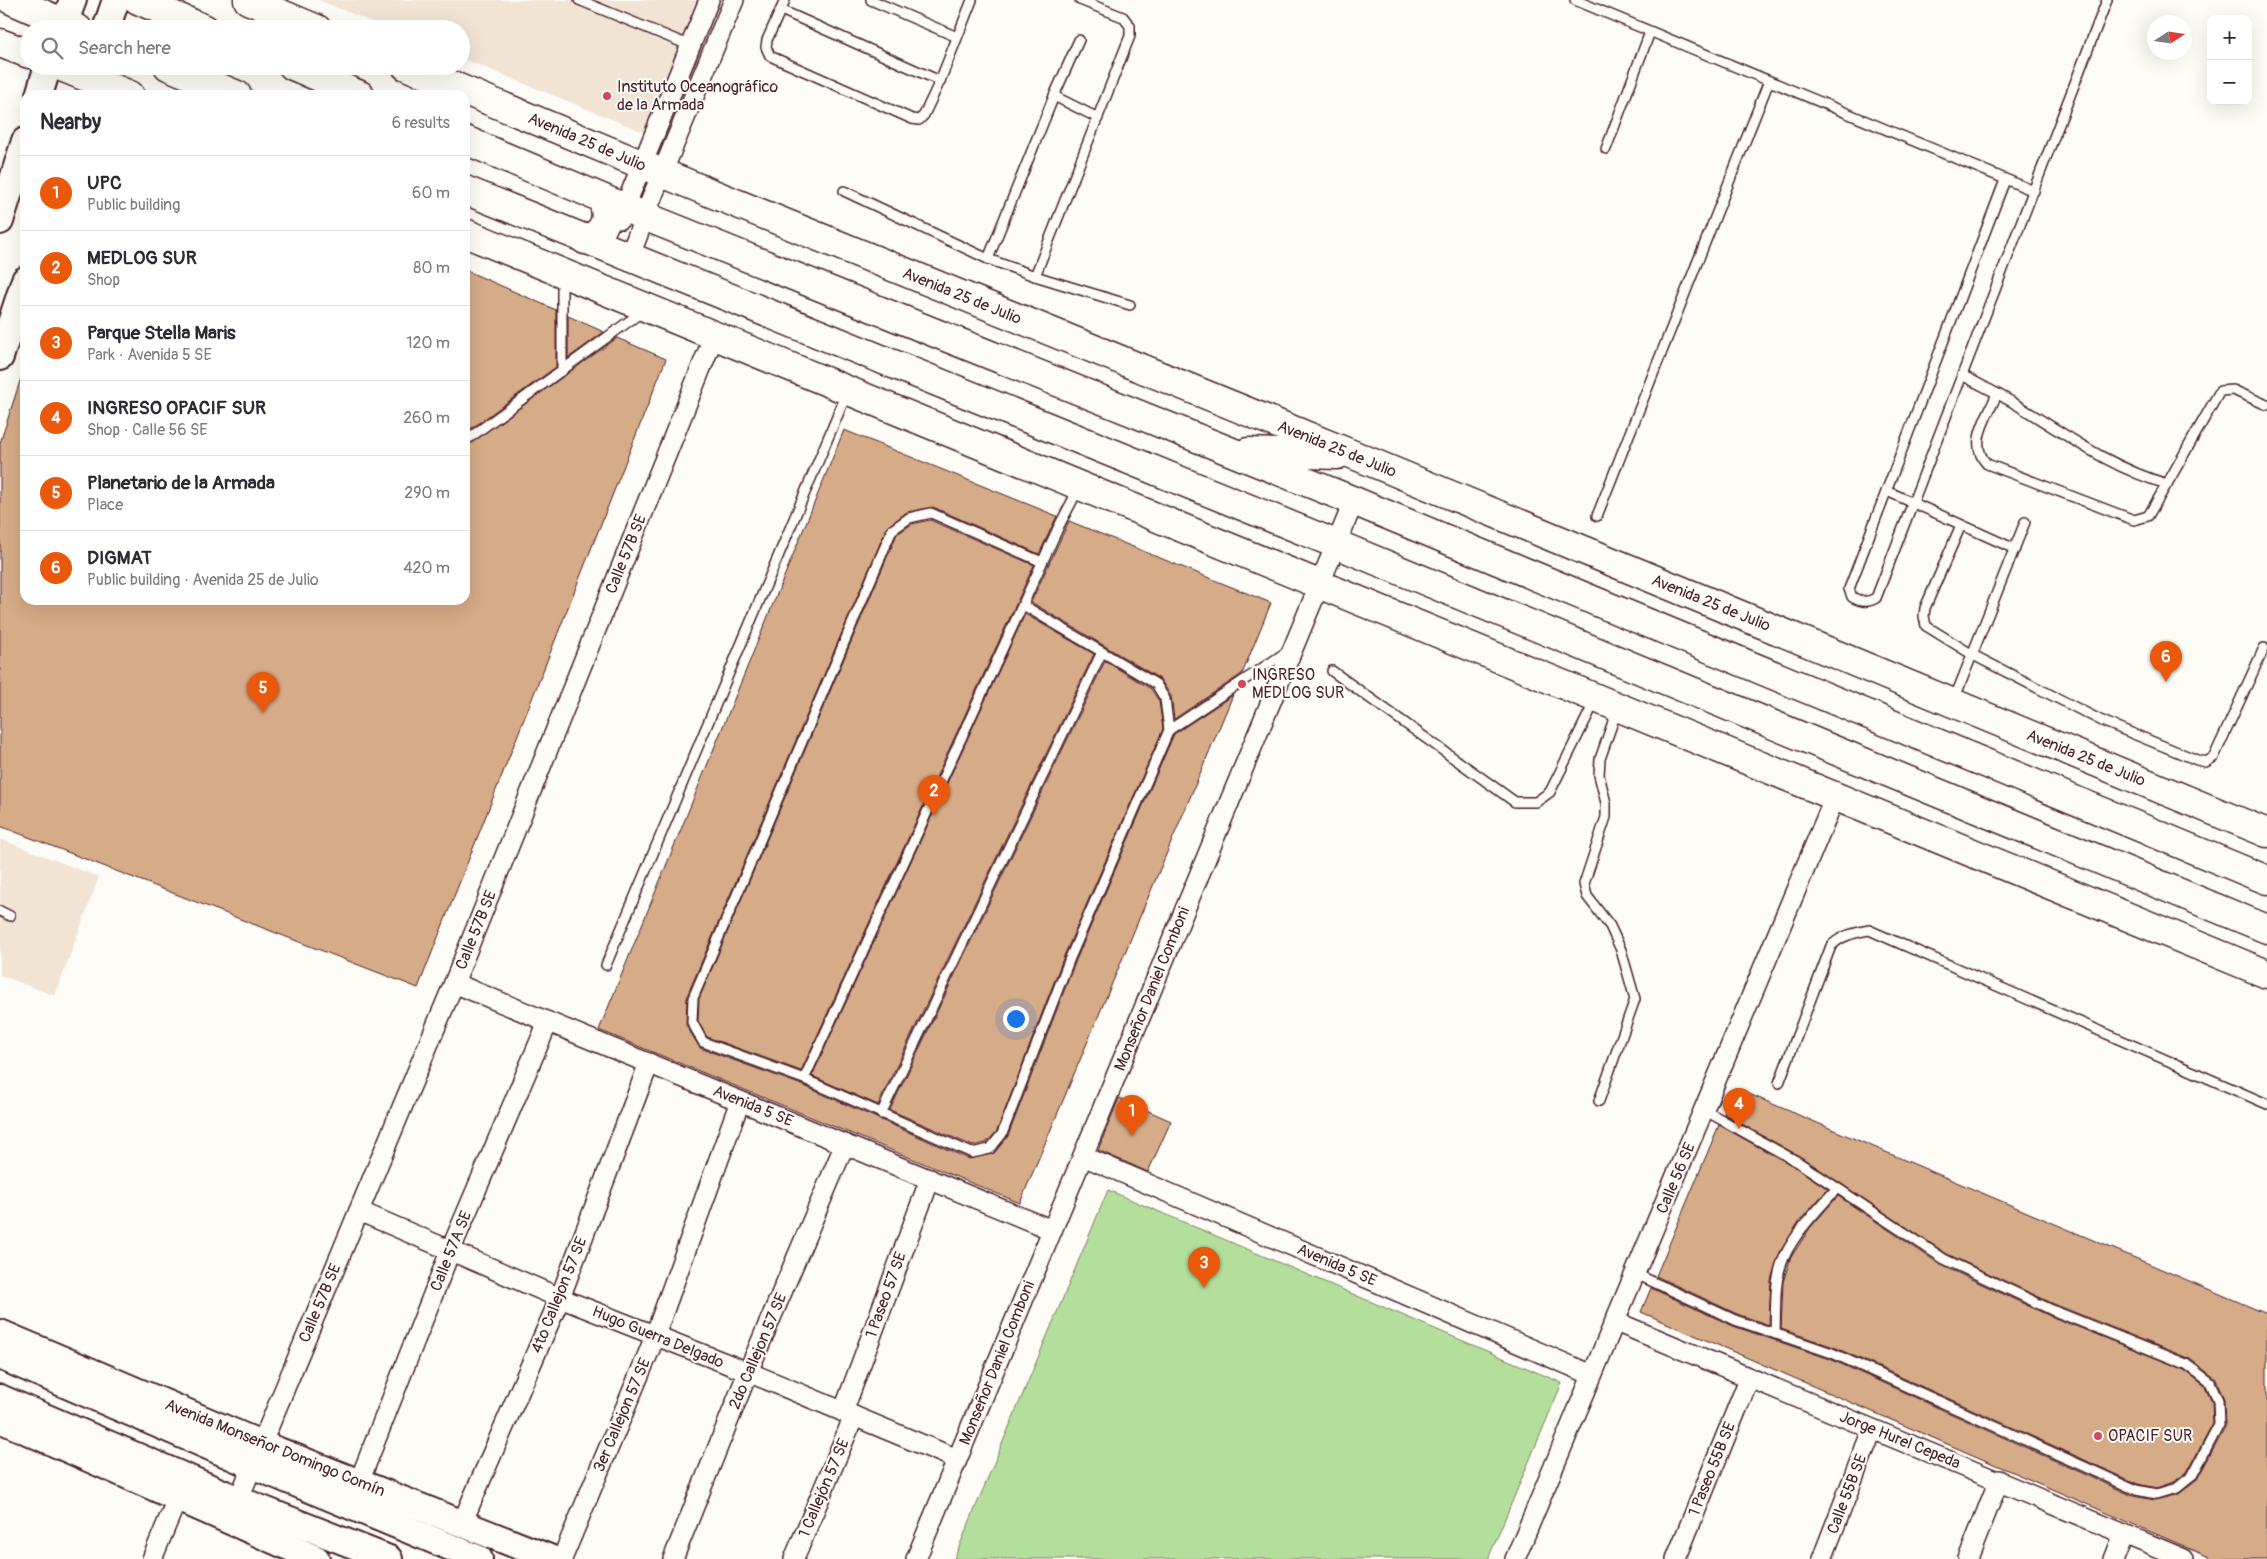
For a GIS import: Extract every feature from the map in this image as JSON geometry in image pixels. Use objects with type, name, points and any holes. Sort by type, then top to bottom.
[{"type":"main road","points":[[11,0],[70,20]]},
{"type":"main road","points":[[109,20],[116,0]]},
{"type":"main road","points":[[138,0],[184,20]]},
{"type":"main road","points":[[248,0],[296,20]]},
{"type":"main road","points":[[0,43],[20,51]]},
{"type":"main road","points":[[41,90],[45,75]]},
{"type":"main road","points":[[189,75],[225,90]]},
{"type":"main road","points":[[313,75],[348,90]]},
{"type":"main road","name":"Avenida 25 de Julio","points":[[427,75],[463,90]]},
{"type":"main road","points":[[90,80],[117,90]]},
{"type":"main road","name":"Avenida 25 de Julio","points":[[470,93],[652,170],[1354,455],[2267,832]]},
{"type":"main road","points":[[470,142],[623,208],[1354,502],[2267,880]]},
{"type":"main road","points":[[0,221],[20,157]]},
{"type":"main road","points":[[470,192],[1336,544],[2267,929]]},
{"type":"main road","points":[[607,249],[595,236],[605,224],[606,208],[623,208]]},
{"type":"main road","points":[[658,270],[654,252],[657,242],[667,235],[685,233]]},
{"type":"main road","points":[[470,235],[2267,974]]},
{"type":"main road","points":[[0,357],[20,295]]},
{"type":"main road","points":[[1229,452],[1354,455]]},
{"type":"main road","name":"Avenida Monseñor Domingo Comín","points":[[0,1333],[479,1559]]},
{"type":"main road","name":"Avenida Monseñor Domingo Comín","points":[[0,1356],[256,1454],[359,1482],[552,1559]]},
{"type":"main road","points":[[0,1398],[234,1510],[316,1559]]},
{"type":"main road","points":[[0,1419],[177,1499],[234,1510],[389,1559]]},
{"type":"street","points":[[652,170],[691,46],[709,0]]},
{"type":"street","points":[[607,249],[623,208],[652,170],[711,55],[734,0]]},
{"type":"street","points":[[691,46],[711,55]]},
{"type":"street","name":"Calle 57B SE","points":[[234,1510],[454,983],[714,336]]},
{"type":"street","name":"Monseñor Daniel Comboni","points":[[916,1559],[1354,502]]},
{"type":"street","name":"Calle 56 SE","points":[[1515,1559],[1836,797]]},
{"type":"street","name":"Avenida 5 SE","points":[[454,983],[1052,1230]]},
{"type":"street","name":"Calle 57A SE","points":[[359,1482],[451,1249],[548,1022]]},
{"type":"street","name":"4to Callejon 57 SE","points":[[462,1523],[560,1298],[649,1063]]},
{"type":"street","name":"3er Callejon 57 SE","points":[[562,1559],[655,1336],[740,1100]]},
{"type":"street","name":"2do Callejon 57 SE","points":[[673,1559],[748,1372],[845,1144]]},
{"type":"street","name":"Avenida 5 SE","points":[[1083,1156],[1592,1375]]},
{"type":"street","name":"1 Paseo 57 SE","points":[[848,1414],[930,1179]]},
{"type":"street","name":"Hugo Guerra Delgado","points":[[359,1211],[451,1249],[560,1298],[748,1372],[958,1459]]},
{"type":"street","name":"Jorge Hurel Cepeda","points":[[1616,1322],[1872,1430],[1999,1480],[2184,1559]]},
{"type":"street","name":"1 Paseo 55B SE","points":[[1676,1559],[1749,1378]]},
{"type":"street","name":"1 Callejón 57 SE","points":[[794,1559],[848,1414]]},
{"type":"street","name":"Calle 55B SE","points":[[1822,1559],[1872,1430]]},
{"type":"street","points":[[1968,1559],[1999,1480]]},
{"type":"street","points":[[152,1559],[177,1499]]},
{"type":"street","points":[[2114,1559],[2124,1534]]},
{"type":"lane","points":[[785,0],[767,40],[766,47],[770,56],[912,119],[919,120],[924,115],[940,81],[972,0]]},
{"type":"lane","points":[[871,0],[957,37]]},
{"type":"lane","points":[[1035,276],[1130,36],[1130,26],[1123,17],[1080,0]]},
{"type":"lane","points":[[1575,0],[2034,192]]},
{"type":"lane","points":[[2005,180],[1850,589],[1852,597],[1860,601],[1869,602],[1876,598],[2107,0]]},
{"type":"lane","points":[[584,1],[691,46]]},
{"type":"lane","points":[[781,10],[940,81]]},
{"type":"lane","points":[[1606,149],[1650,32]]},
{"type":"lane","points":[[988,259],[1054,96],[1080,40]]},
{"type":"lane","points":[[1597,516],[1769,81]]},
{"type":"lane","points":[[1054,96],[1098,118]]},
{"type":"lane","points":[[844,191],[988,259],[1035,276],[1130,305]]},
{"type":"lane","points":[[562,274],[562,371]]},
{"type":"lane","points":[[470,437],[647,308]]},
{"type":"lane","points":[[1962,375],[1997,394],[2074,442],[2144,478],[2167,484]]},
{"type":"lane","points":[[1997,394],[1978,436],[1981,457],[1987,464],[2134,520],[2148,516],[2220,391],[2233,390],[2267,405]]},
{"type":"lane","points":[[606,965],[848,391]]},
{"type":"lane","points":[[804,1080],[1042,562],[1080,486]]},
{"type":"lane","points":[[1887,491],[2015,549]]},
{"type":"lane","points":[[1042,562],[932,513],[908,518],[892,530],[693,998],[692,1022],[703,1042],[804,1080],[972,1153],[990,1149],[1002,1134],[1070,958],[1170,730],[1293,648]]},
{"type":"lane","points":[[1953,703],[2025,522]]},
{"type":"lane","points":[[1961,525],[1925,608],[1926,626],[1973,655],[2102,721],[2197,760],[2206,762],[2214,757],[2264,648]]},
{"type":"lane","points":[[1023,605],[1156,684],[1165,699],[1170,730]]},
{"type":"lane","points":[[882,1114],[1102,652]]},
{"type":"lane","points":[[1332,671],[1515,802],[1536,802],[1550,792],[1607,703]]},
{"type":"lane","points":[[1599,1100],[1635,999],[1621,950],[1610,926],[1587,896],[1584,884],[1606,817],[1606,803],[1599,775],[1607,703]]},
{"type":"lane","points":[[0,911],[10,916]]},
{"type":"lane","points":[[1779,1083],[1831,946],[1839,938],[1869,930],[2267,1104]]},
{"type":"lane","points":[[1636,1274],[1735,1320],[1832,1353],[2136,1490],[2156,1494],[2177,1488],[2192,1476],[2219,1425],[2218,1400],[2210,1382],[2186,1364],[2052,1310],[1944,1259],[1798,1162],[1704,1110]]},
{"type":"lane","points":[[1775,1334],[1776,1296],[1781,1266],[1793,1240],[1837,1188]]},
{"type":"shaded area","name":"Instituto Oceanográfico de la Armada","points":[[318,0],[697,0],[646,133],[470,62],[470,20],[367,20]]},
{"type":"shaded area","points":[[0,839],[99,877],[55,996],[0,975]]},
{"type":"green space","points":[[1108,1190],[1562,1383],[1488,1559],[954,1559]]},
{"type":"building","points":[[470,272],[556,310],[556,367],[470,429]]},
{"type":"building","points":[[568,316],[604,332],[568,358]]},
{"type":"building","points":[[617,338],[666,359],[418,988],[0,826],[0,443],[20,381],[20,605],[470,605],[470,443]]},
{"type":"building","points":[[844,430],[1057,516],[1039,554],[933,507],[907,512],[887,527],[687,996],[686,1025],[700,1048],[802,1085],[969,1159],[994,1153],[1008,1136],[1076,960],[1174,734],[1233,695],[1020,1203],[599,1030]]},
{"type":"building","points":[[930,520],[1034,565],[801,1071],[707,1037],[698,1021],[699,999],[897,534],[912,524]]},
{"type":"building","points":[[1069,521],[1271,603],[1242,674],[1174,719],[1171,696],[1160,679],[1031,602]]},
{"type":"building","points":[[1025,614],[1094,654],[878,1105],[812,1076]]},
{"type":"building","points":[[1105,661],[1151,689],[1159,701],[1163,729],[1064,956],[997,1131],[986,1143],[973,1146],[890,1110]]},
{"type":"building","points":[[1735,1088],[2267,1314],[2267,1559],[2214,1559],[1641,1312],[1651,1288],[1733,1326],[1830,1359],[2133,1496],[2155,1500],[2179,1494],[2196,1481],[2225,1428],[2224,1399],[2216,1379],[2190,1359],[2054,1304],[1947,1254],[1801,1157],[1724,1114]]},
{"type":"building","points":[[1119,1098],[1171,1121],[1148,1172],[1098,1150]]},
{"type":"building","points":[[1719,1125],[1795,1167],[1828,1189],[1800,1220],[1780,1252],[1771,1280],[1769,1325],[1737,1314],[1656,1276]]},
{"type":"building","points":[[1838,1196],[1941,1265],[2050,1316],[2183,1369],[2205,1386],[2212,1401],[2213,1424],[2187,1472],[2174,1482],[2156,1488],[2138,1484],[1834,1347],[1781,1329],[1783,1282],[1791,1257],[1810,1228]]},
{"type":"place","name":"Instituto Oceanográfico de la Armada","points":[[607,96]]},
{"type":"place","name":"DIGMAT","points":[[2166,682]]},
{"type":"place","name":"INGRESO MEDLOG SUR","points":[[1242,684]]},
{"type":"place","name":"Planetario de la Armada","points":[[263,713]]},
{"type":"place","name":"MEDLOG SUR","points":[[934,816]]},
{"type":"place","name":"INGRESO OPACIF SUR","points":[[1739,1129]]},
{"type":"place","name":"UPC","points":[[1132,1136]]},
{"type":"place","name":"Parque Stella Maris","points":[[1204,1288]]},
{"type":"place","name":"OPACIF SUR","points":[[2098,1436]]}]
